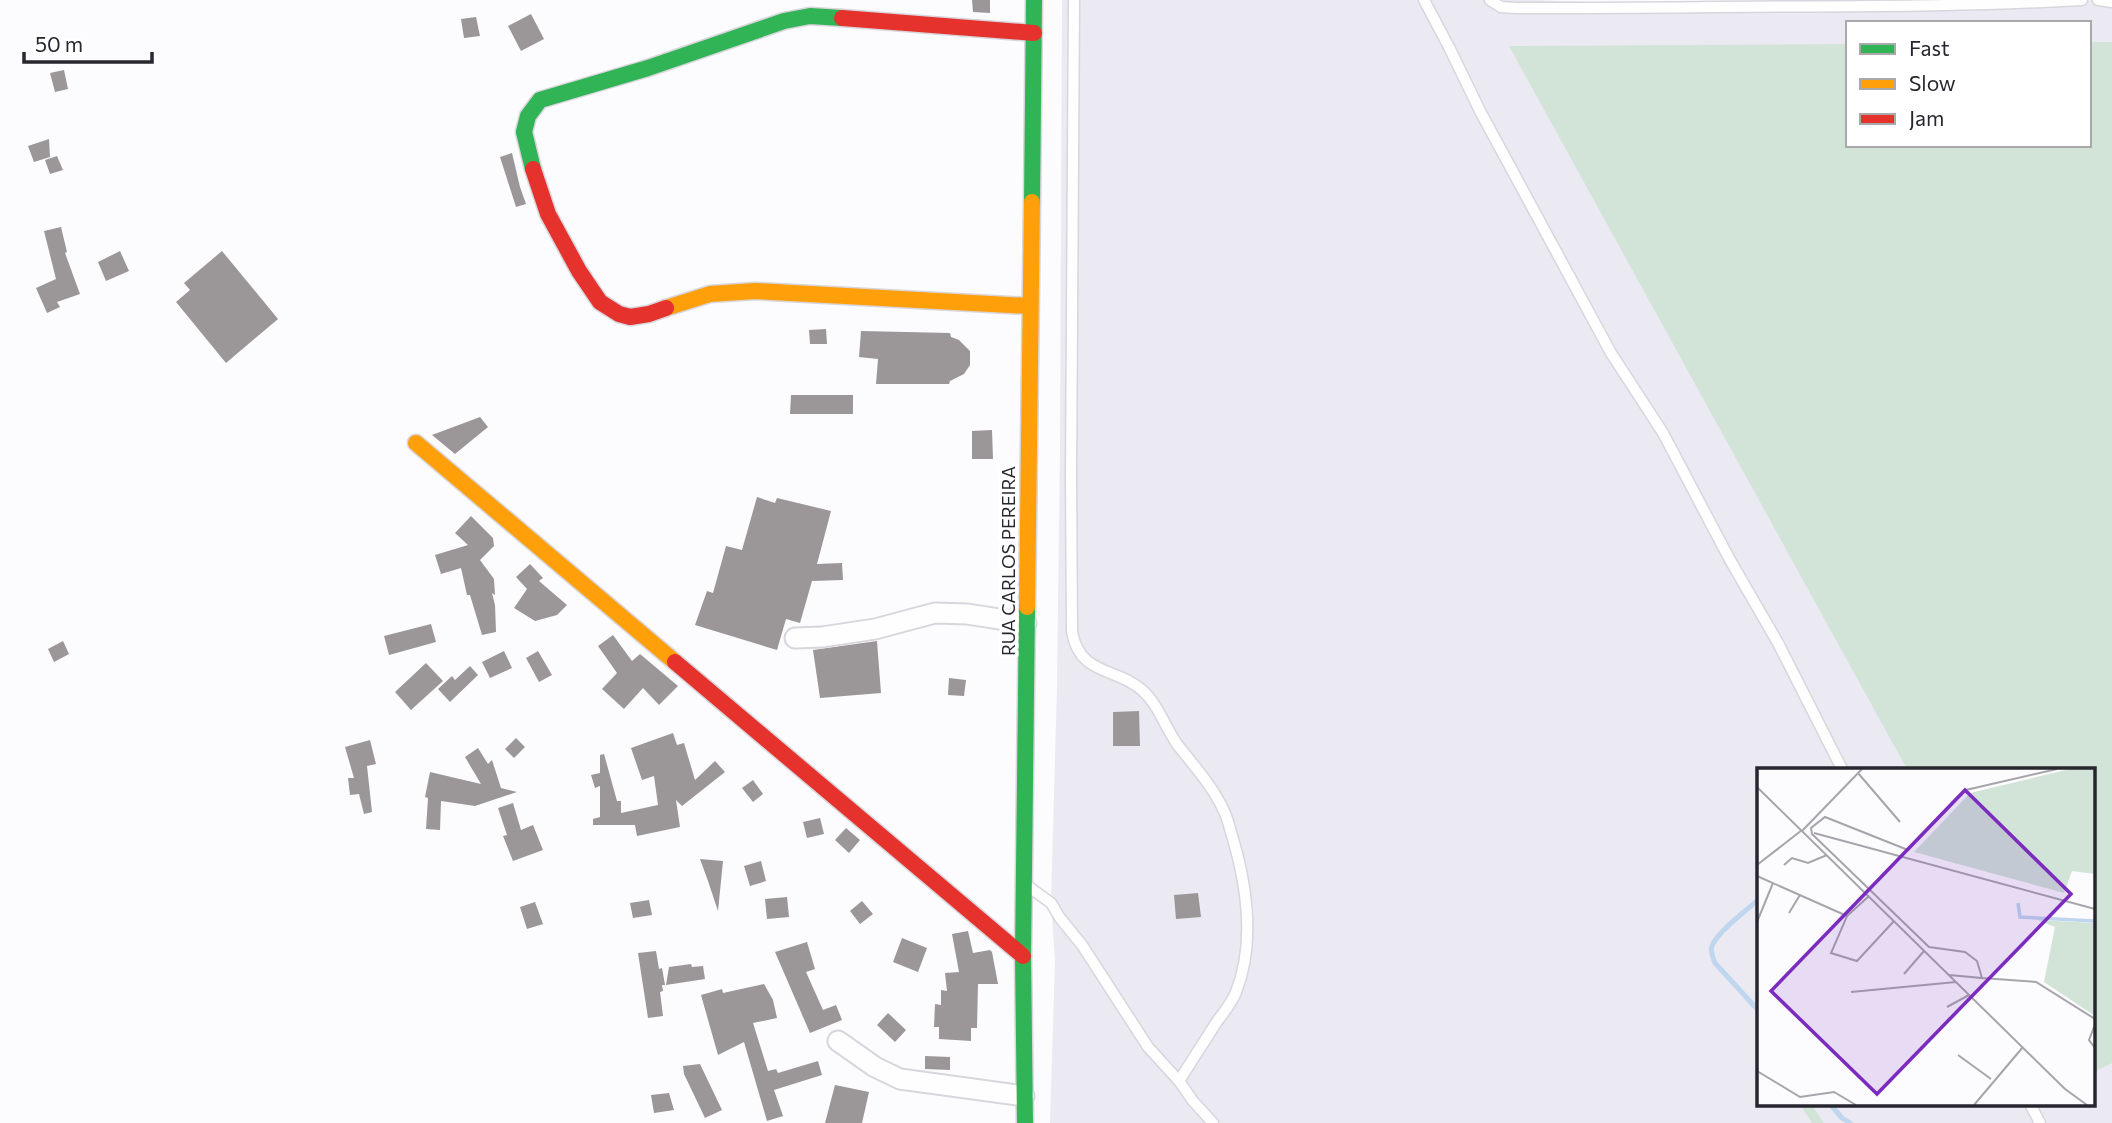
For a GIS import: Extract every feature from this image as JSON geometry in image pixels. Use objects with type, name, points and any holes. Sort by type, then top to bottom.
[{"type":"street","name":"RUA CARLOS PEREIRA","points":[[1025,1123],[1023,956],[1026,885],[1026,623],[1034,0]]},
{"type":"street","points":[[1029,306],[726,291],[649,314],[630,317],[619,314],[600,302],[590,289],[548,214],[536,183],[524,132],[528,116],[540,100],[648,68],[784,21],[808,8],[1034,33]]},
{"type":"street","points":[[416,443],[1023,956]]},
{"type":"street","points":[[795,638],[875,629],[935,613],[968,614],[1026,623]]},
{"type":"street","points":[[838,1041],[875,1067],[900,1079],[1024,1096]]},
{"type":"lane","points":[[1074,0],[1071,476],[1073,640],[1083,657],[1102,671],[1122,677],[1142,691],[1208,784],[1224,810],[1237,852],[1245,893],[1248,936],[1245,965],[1236,994],[1179,1082]]},
{"type":"lane","points":[[1424,0],[1480,111],[1611,353],[1663,433],[1730,560],[1778,643],[1841,768]]},
{"type":"lane","points":[[1490,0],[1501,7],[1557,8],[1877,7],[2081,0]]},
{"type":"lane","points":[[2098,0],[2112,2]]},
{"type":"lane","points":[[1026,885],[1051,903],[1082,945],[1148,1047],[1213,1123]]},
{"type":"lane","points":[[2031,1106],[2040,1123]]},
{"type":"shaded area","points":[[1062,0],[1534,0],[1749,4],[2112,0],[2112,1123],[1050,1123],[1055,960],[1051,903],[1057,687]]},
{"type":"green space","points":[[2091,42],[2112,42],[2112,1063],[2094,1072],[2094,768],[1906,768],[1509,46],[1846,44],[1846,147],[2091,147]]},
{"type":"green space","points":[[1801,1106],[1812,1106],[1824,1123],[1812,1123]]},
{"type":"building","points":[[972,0],[990,0],[990,13],[973,12]]},
{"type":"building","points":[[531,14],[544,39],[521,51],[508,26]]},
{"type":"building","points":[[476,17],[480,36],[464,38],[461,19]]},
{"type":"building","points":[[64,70],[68,89],[55,92],[50,73]]},
{"type":"building","points":[[49,139],[50,157],[34,162],[28,146]]},
{"type":"building","points":[[512,153],[526,204],[516,207],[500,157]]},
{"type":"building","points":[[57,156],[63,170],[50,174],[45,160]]},
{"type":"building","points":[[61,227],[67,252],[65,253],[80,294],[57,302],[60,307],[47,313],[36,288],[56,279],[44,231]]},
{"type":"building","points":[[120,251],[129,271],[106,281],[98,262]]},
{"type":"building","points":[[222,251],[278,319],[226,363],[176,302],[190,290],[184,283]]},
{"type":"building","points":[[826,329],[827,344],[810,344],[809,330]]},
{"type":"building","points":[[861,331],[950,333],[951,337],[959,340],[970,351],[970,365],[964,374],[949,384],[876,384],[878,359],[859,357]]},
{"type":"building","points":[[791,395],[853,395],[853,414],[790,414]]},
{"type":"building","points":[[480,417],[488,427],[455,454],[432,435]]},
{"type":"building","points":[[992,430],[993,459],[972,459],[972,431]]},
{"type":"building","points":[[757,497],[775,503],[777,498],[831,511],[817,564],[842,563],[843,580],[812,581],[800,623],[786,619],[777,650],[695,625],[707,591],[713,593],[726,546],[742,550]]},
{"type":"building","points":[[471,516],[493,538],[494,546],[480,560],[494,579],[495,595],[492,593],[496,632],[482,635],[470,595],[467,595],[461,568],[441,574],[435,555],[468,545],[455,533]]},
{"type":"building","points":[[530,564],[543,578],[539,581],[567,605],[557,615],[535,621],[514,608],[527,589],[516,577]]},
{"type":"building","points":[[431,624],[436,642],[389,655],[384,636]]},
{"type":"building","points":[[613,635],[632,661],[640,654],[678,686],[659,705],[643,688],[624,709],[602,689],[617,673],[598,646]]},
{"type":"building","points":[[63,641],[69,654],[54,662],[48,649]]},
{"type":"building","points":[[877,641],[881,693],[820,698],[813,650]]},
{"type":"building","points":[[504,651],[512,668],[490,678],[482,662]]},
{"type":"building","points":[[538,651],[552,675],[539,682],[526,658]]},
{"type":"building","points":[[426,663],[443,681],[411,710],[395,692]]},
{"type":"building","points":[[470,666],[478,675],[450,702],[438,689],[452,676],[455,680]]},
{"type":"building","points":[[949,678],[966,680],[964,696],[948,695]]},
{"type":"building","points":[[1139,711],[1140,746],[1113,746],[1113,712]]},
{"type":"building","points":[[673,733],[677,745],[684,743],[695,780],[715,761],[725,772],[682,806],[676,800],[680,827],[637,836],[635,825],[593,825],[593,819],[600,817],[600,786],[595,788],[591,775],[600,773],[600,755],[604,754],[617,801],[621,801],[621,813],[658,805],[654,776],[642,780],[631,748]]},
{"type":"building","points":[[516,738],[525,747],[514,758],[505,749]]},
{"type":"building","points":[[370,740],[376,764],[367,766],[372,812],[364,814],[359,794],[350,795],[348,778],[354,778],[345,747]]},
{"type":"building","points":[[478,748],[488,764],[492,760],[501,788],[517,792],[475,806],[441,801],[440,830],[426,829],[428,798],[425,797],[430,772],[481,784],[465,757]]},
{"type":"building","points":[[753,780],[763,794],[753,802],[742,788]]},
{"type":"building","points":[[513,803],[521,830],[533,825],[543,850],[513,861],[503,836],[507,835],[498,808]]},
{"type":"building","points":[[820,818],[824,834],[807,838],[803,822]]},
{"type":"building","points":[[846,828],[860,840],[849,853],[835,840]]},
{"type":"building","points":[[700,859],[723,861],[718,911],[708,881]]},
{"type":"building","points":[[761,861],[766,881],[750,886],[744,866]]},
{"type":"building","points":[[1198,893],[1201,917],[1176,919],[1174,895]]},
{"type":"building","points":[[787,897],[789,917],[767,919],[765,899]]},
{"type":"building","points":[[649,900],[652,915],[633,918],[630,903]]},
{"type":"building","points":[[862,901],[873,914],[860,924],[850,911]]},
{"type":"building","points":[[535,902],[543,924],[527,929],[520,907]]},
{"type":"building","points":[[968,931],[973,953],[990,950],[992,952],[998,984],[978,984],[977,1028],[971,1028],[971,1041],[939,1039],[939,1027],[934,1027],[935,1004],[941,1005],[941,990],[947,991],[945,973],[959,972],[952,934]]},
{"type":"building","points":[[902,938],[927,948],[918,972],[893,962]]},
{"type":"building","points":[[807,942],[815,969],[806,972],[823,1010],[836,1005],[842,1020],[810,1033],[775,952]]},
{"type":"building","points":[[656,951],[665,985],[662,985],[663,991],[660,992],[663,1016],[648,1018],[638,953]]},
{"type":"building","points":[[691,964],[692,967],[703,966],[705,979],[666,985],[669,967]]},
{"type":"building","points":[[764,984],[773,1000],[777,1018],[753,1023],[768,1071],[776,1069],[778,1073],[818,1061],[822,1075],[774,1090],[783,1116],[767,1121],[744,1042],[718,1055],[701,995],[722,989],[723,993]]},
{"type":"building","points":[[888,1013],[906,1030],[895,1042],[877,1025]]},
{"type":"building","points":[[925,1056],[950,1057],[950,1070],[925,1069]]},
{"type":"building","points":[[700,1064],[722,1110],[705,1118],[684,1074],[683,1066]]},
{"type":"building","points":[[835,1085],[869,1092],[862,1123],[825,1123]]},
{"type":"building","points":[[669,1093],[674,1110],[654,1113],[651,1095]]},
{"type":"waterway","points":[[1757,901],[1720,934],[1711,950],[1715,963],[1757,1009]]},
{"type":"waterway","points":[[1832,1106],[1850,1123]]},
{"type":"traffic: fast","points":[[1032,202],[1034,0]]},
{"type":"traffic: fast","points":[[533,169],[524,132],[528,116],[540,100],[648,68],[784,21],[810,16],[842,18]]},
{"type":"traffic: fast","points":[[1025,1123],[1023,956],[1027,607]]},
{"type":"traffic: slow","points":[[1027,607],[1032,202]]},
{"type":"traffic: slow","points":[[666,308],[710,294],[755,291],[1029,306]]},
{"type":"traffic: slow","points":[[416,443],[675,662]]},
{"type":"traffic: jam","points":[[842,18],[1034,33]]},
{"type":"traffic: jam","points":[[533,169],[548,214],[579,271],[600,302],[619,314],[630,317],[666,308]]},
{"type":"traffic: jam","points":[[675,662],[1023,956]]}]
